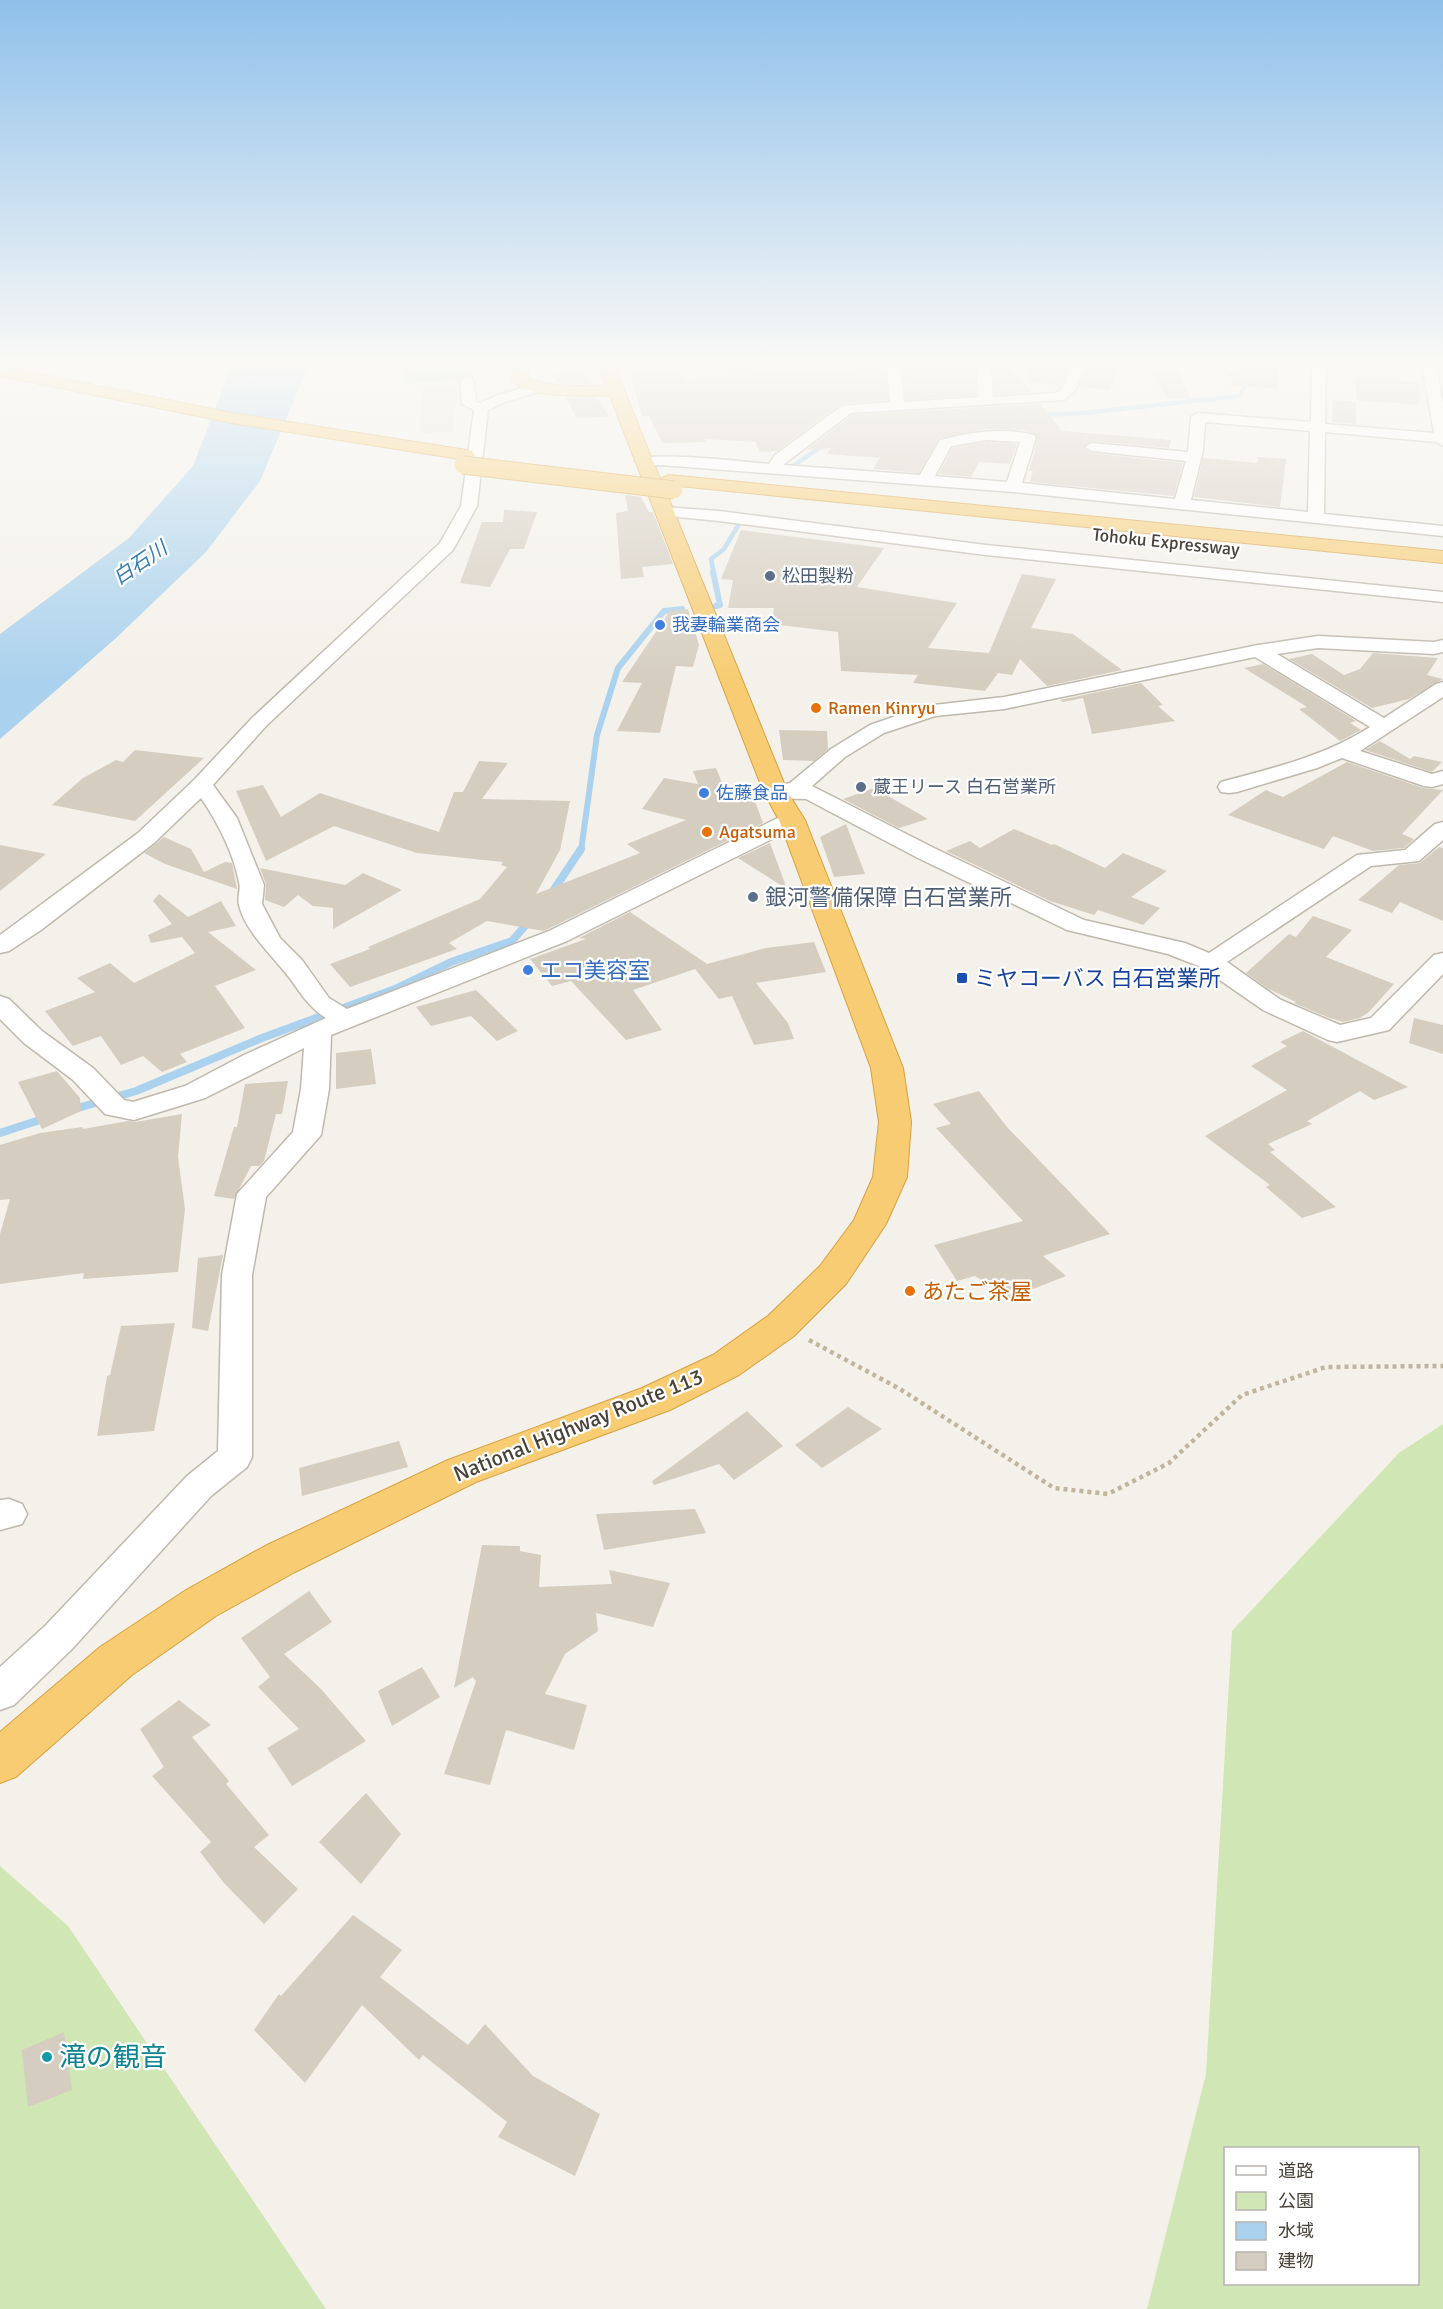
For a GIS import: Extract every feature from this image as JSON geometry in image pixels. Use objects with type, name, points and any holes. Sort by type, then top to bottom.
[{"type":"highway","name":"Tohoku Expressway","points":[[483,468],[669,494],[1443,570]]},
{"type":"highway","name":"Tohoku Expressway","points":[[532,468],[669,494],[1443,557]]},
{"type":"highway","name":"National Highway Route 113","points":[[0,1761],[116,1661],[201,1603],[280,1559],[462,1471],[656,1399],[726,1365],[782,1326],[833,1275],[869,1224],[890,1177],[895,1122],[887,1068],[784,807],[669,494],[648,468]]},
{"type":"street","points":[[0,946],[32,925],[146,838],[202,785],[259,722],[447,546],[469,506],[474,468]]},
{"type":"street","points":[[747,468],[925,480],[1182,503],[1443,531]]},
{"type":"street","points":[[925,480],[932,468]]},
{"type":"street","points":[[1013,488],[1019,468]]},
{"type":"street","points":[[1182,503],[1191,468]]},
{"type":"street","points":[[1316,468],[1316,517]]},
{"type":"street","points":[[669,494],[720,516],[986,550],[1443,597]]},
{"type":"street","points":[[784,807],[797,788],[838,753],[877,729],[932,710],[1004,703],[1258,651],[1318,642],[1434,648],[1443,646]]},
{"type":"street","points":[[1258,651],[1385,727]]},
{"type":"street","points":[[1229,787],[1310,764],[1340,752],[1385,727],[1443,688]]},
{"type":"street","points":[[1340,752],[1432,782],[1443,777]]},
{"type":"street","points":[[0,1692],[59,1637],[199,1486],[236,1457],[237,1275],[252,1194],[308,1135],[330,1018],[293,965],[270,941],[250,904],[252,885],[226,818],[202,785]]},
{"type":"street","points":[[0,1004],[33,1037],[83,1074],[107,1100],[134,1111],[195,1092],[330,1018],[558,936],[810,792],[926,853],[1076,926],[1176,948],[1210,962],[1272,1005],[1337,1034],[1380,1024],[1443,960]]},
{"type":"street","points":[[1210,962],[1238,946],[1365,860],[1411,856],[1443,829]]},
{"type":"path","points":[[782,1326],[900,1389],[1054,1488],[1108,1494],[1169,1463],[1242,1395],[1326,1367],[1443,1366]]},
{"type":"green space","points":[[1443,1424],[1443,2309],[1147,2309],[1206,2074],[1232,1631],[1399,1453]]},
{"type":"green space","points":[[0,1866],[68,1926],[326,2309],[0,2309]]},
{"type":"water","name":"白石川","points":[[191,468],[266,468],[260,481],[206,552],[115,639],[0,739],[0,634],[129,538]]},
{"type":"building","points":[[874,468],[922,468],[919,473]]},
{"type":"building","points":[[942,468],[976,468],[971,477],[939,474]]},
{"type":"building","points":[[1030,468],[1182,468],[1174,496],[1030,482],[1033,471],[1029,471]]},
{"type":"building","points":[[1201,468],[1285,468],[1280,507],[1194,497]]},
{"type":"building","points":[[625,495],[641,497],[649,512],[653,512],[673,564],[642,567],[644,577],[621,579],[616,513],[628,511]]},
{"type":"building","points":[[504,510],[537,512],[524,549],[510,549],[490,587],[460,583],[482,522],[503,522]]},
{"type":"building","points":[[741,530],[884,548],[857,587],[957,603],[928,648],[989,653],[1022,574],[1056,579],[1031,628],[1073,634],[1122,670],[1047,686],[1020,659],[1012,675],[998,673],[985,691],[913,683],[918,675],[841,671],[838,632],[772,624],[774,608],[728,608],[733,580],[721,579]]},
{"type":"building","points":[[688,609],[699,645],[693,667],[676,666],[660,733],[617,731],[642,683],[622,682],[670,611]]},
{"type":"building","points":[[1373,653],[1438,658],[1427,675],[1443,679],[1409,699],[1372,708],[1289,659],[1312,654],[1344,675],[1360,669]]},
{"type":"building","points":[[1263,664],[1356,721],[1350,723],[1361,730],[1340,741],[1299,709],[1307,707],[1244,668]]},
{"type":"building","points":[[1141,683],[1163,705],[1158,706],[1175,721],[1092,734],[1083,698],[1063,702],[1060,700]]},
{"type":"building","points":[[779,730],[827,731],[828,749],[814,761],[783,760]]},
{"type":"building","points":[[1380,741],[1410,759],[1414,756],[1442,762],[1432,772],[1365,750]]},
{"type":"building","points":[[135,750],[204,758],[135,821],[52,805],[83,778],[116,760],[123,762]]},
{"type":"building","points":[[479,761],[508,763],[482,799],[570,801],[560,850],[536,894],[640,853],[627,844],[686,820],[642,809],[664,778],[698,784],[693,771],[716,768],[727,795],[752,793],[763,823],[543,931],[487,921],[449,943],[457,949],[350,987],[330,964],[370,949],[368,947],[480,899],[507,867],[501,865],[503,862],[417,853],[334,826],[266,861],[236,791],[263,785],[281,817],[320,793],[439,832],[454,792],[463,792]]},
{"type":"building","points":[[1347,762],[1423,788],[1443,790],[1402,834],[1414,839],[1404,848],[1373,851],[1333,836],[1324,849],[1228,815],[1266,790],[1283,797]]},
{"type":"building","points":[[874,788],[928,819],[899,828],[843,799]]},
{"type":"building","points":[[846,824],[865,874],[834,877],[820,837]]},
{"type":"building","points":[[1014,829],[1054,844],[1105,868],[1123,853],[1167,871],[1131,897],[1160,908],[1143,925],[1098,910],[1094,915],[1050,901],[946,851],[970,841],[980,848]]},
{"type":"building","points":[[164,837],[191,849],[204,872],[225,862],[232,863],[237,889],[165,864],[144,853]]},
{"type":"building","points":[[770,843],[787,889],[738,858]]},
{"type":"building","points":[[0,845],[46,854],[0,891]]},
{"type":"building","points":[[1439,847],[1443,848],[1443,921],[1400,902],[1392,913],[1358,900],[1399,865],[1420,863]]},
{"type":"building","points":[[260,868],[345,885],[363,873],[402,890],[333,929],[333,908],[313,906],[298,895],[284,907],[265,900],[266,884]]},
{"type":"building","points":[[159,894],[188,917],[221,901],[236,926],[208,932],[256,970],[215,986],[245,1028],[180,1054],[187,1062],[162,1072],[143,1056],[121,1065],[101,1036],[73,1046],[45,1011],[95,992],[77,978],[110,963],[134,983],[195,953],[182,937],[151,943],[148,935],[172,924],[153,901]]},
{"type":"building","points":[[630,912],[707,964],[766,948],[814,942],[826,972],[756,983],[788,1023],[794,1039],[754,1045],[732,996],[719,999],[695,969],[633,990],[662,1030],[626,1040],[571,981],[552,986],[530,959],[586,939],[579,938]]},
{"type":"building","points":[[1313,916],[1352,930],[1326,957],[1394,984],[1369,1012],[1360,1018],[1343,1022],[1327,1017],[1294,1003],[1296,1002],[1267,988],[1246,973],[1289,934],[1296,937]]},
{"type":"building","points":[[476,990],[518,1031],[497,1041],[471,1016],[431,1026],[416,1007]]},
{"type":"building","points":[[1414,1018],[1443,1025],[1443,1054],[1409,1043]]},
{"type":"building","points":[[1303,1031],[1408,1087],[1374,1100],[1360,1091],[1307,1121],[1312,1124],[1268,1144],[1275,1150],[1270,1152],[1336,1207],[1302,1218],[1266,1187],[1270,1185],[1205,1136],[1287,1090],[1251,1066],[1287,1046],[1280,1042]]},
{"type":"building","points":[[371,1049],[376,1084],[336,1089],[336,1053]]},
{"type":"building","points":[[57,1071],[80,1098],[81,1111],[42,1129],[18,1082]]},
{"type":"building","points":[[288,1081],[282,1114],[276,1114],[264,1161],[259,1166],[251,1166],[234,1199],[214,1196],[234,1127],[237,1127],[245,1084]]},
{"type":"building","points":[[979,1091],[1007,1127],[1110,1234],[1043,1256],[1066,1276],[1010,1298],[975,1276],[957,1281],[934,1245],[1023,1221],[936,1128],[951,1124],[933,1104]]},
{"type":"building","points":[[182,1114],[178,1157],[185,1209],[178,1272],[83,1279],[84,1273],[0,1284],[0,1234],[10,1199],[0,1200],[0,1145],[40,1133]]},
{"type":"building","points":[[223,1255],[208,1331],[192,1328],[198,1258]]},
{"type":"building","points":[[175,1323],[154,1431],[97,1436],[107,1376],[110,1375],[121,1326]]},
{"type":"building","points":[[848,1407],[882,1429],[822,1468],[795,1445]]},
{"type":"building","points":[[747,1411],[783,1446],[734,1480],[719,1464],[654,1485],[652,1481]]},
{"type":"building","points":[[399,1441],[408,1467],[302,1496],[299,1468]]},
{"type":"building","points":[[695,1509],[706,1533],[604,1550],[596,1514]]},
{"type":"building","points":[[482,1545],[520,1546],[520,1551],[541,1555],[539,1587],[612,1584],[609,1570],[670,1583],[653,1627],[596,1613],[598,1631],[565,1654],[545,1694],[587,1705],[574,1750],[506,1730],[490,1785],[444,1774],[476,1681],[473,1677],[454,1688]]},
{"type":"building","points":[[309,1591],[332,1622],[284,1654],[321,1689],[366,1741],[292,1786],[267,1748],[299,1729],[258,1687],[270,1677],[241,1638]]},
{"type":"building","points":[[422,1667],[440,1697],[392,1726],[378,1691]]},
{"type":"building","points":[[179,1700],[211,1725],[192,1737],[229,1781],[226,1784],[269,1835],[254,1847],[298,1889],[264,1924],[224,1883],[200,1852],[211,1842],[152,1776],[164,1767],[140,1729]]},
{"type":"building","points":[[366,1793],[401,1834],[361,1884],[319,1842]]},
{"type":"building","points":[[353,1915],[402,1950],[380,1977],[468,2045],[485,2024],[533,2076],[600,2114],[575,2176],[498,2137],[507,2122],[423,2055],[419,2060],[362,2005],[305,2083],[254,2030],[279,1994],[281,1996]]},
{"type":"building","points":[[64,2032],[72,2090],[28,2107],[22,2050]]},
{"type":"waterway","points":[[714,573],[711,559],[724,549],[739,524]]},
{"type":"waterway","points":[[713,572],[720,605],[716,606]]},
{"type":"waterway","points":[[581,851],[597,735],[618,668],[664,611],[682,609]]},
{"type":"waterway","points":[[551,894],[581,849]]},
{"type":"waterway","points":[[71,1110],[136,1091],[262,1038],[395,989],[451,962],[512,941],[531,919]]},
{"type":"waterway","points":[[0,1133],[49,1117]]},
{"type":"place","name":"松田製粉","points":[[770,576]]},
{"type":"place","name":"我妻輪業商会","points":[[660,625]]},
{"type":"place","name":"Ramen Kinryu","points":[[816,708]]},
{"type":"place","name":"蔵王リース 白石営業所","points":[[861,787]]},
{"type":"place","name":"佐藤食品","points":[[704,793]]},
{"type":"place","name":"Agatsuma","points":[[707,832]]},
{"type":"place","name":"銀河警備保障 白石営業所","points":[[753,897]]},
{"type":"place","name":"エコ美容室","points":[[528,970]]},
{"type":"place","name":"ミヤコーバス 白石営業所","points":[[962,978]]},
{"type":"place","name":"あたご茶屋","points":[[910,1291]]},
{"type":"place","name":"滝の観音","points":[[47,2057]]}]
